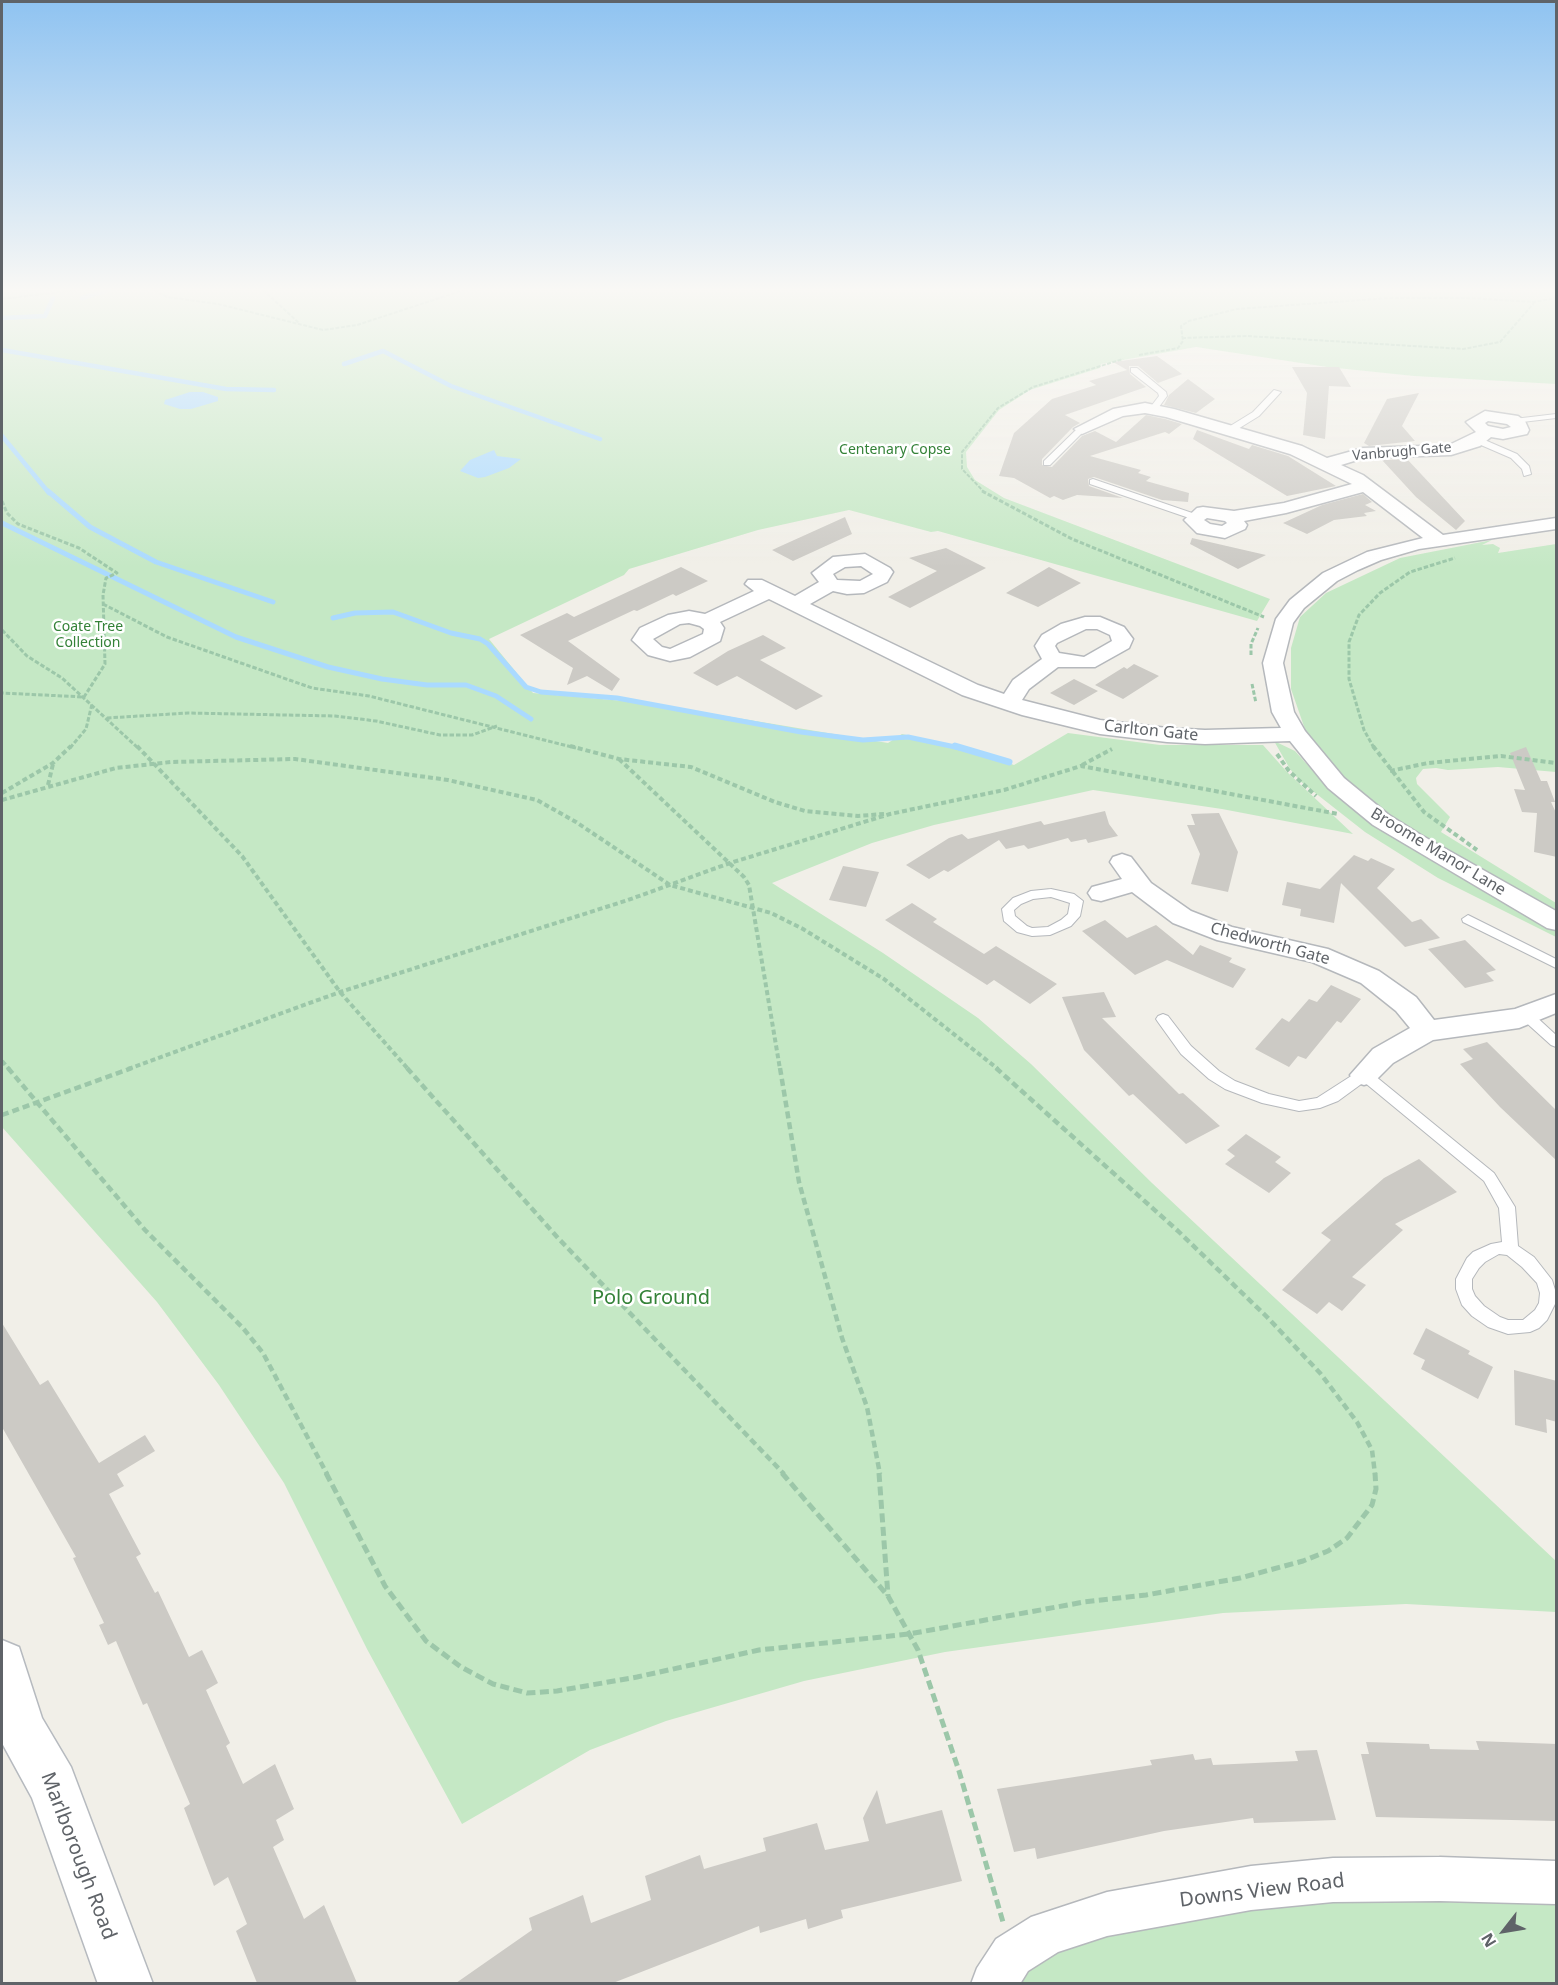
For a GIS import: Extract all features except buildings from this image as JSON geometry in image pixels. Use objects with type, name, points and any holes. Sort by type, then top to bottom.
[{"type":"main road","name":"Marlborough Road","points":[[2,1664],[11,1734],[53,1785],[126,1983]]},
{"type":"street","name":"Vanbrugh Gate","points":[[1096,427],[1127,410],[1153,409],[1296,450],[1328,463],[1365,486],[1438,540]]},
{"type":"street","name":"Vanbrugh Gate","points":[[1328,463],[1363,453],[1451,450],[1482,436],[1518,432],[1521,428],[1514,421]]},
{"type":"street","name":"Vanbrugh Gate","points":[[1195,517],[1210,512],[1233,517],[1286,508],[1365,486]]},
{"type":"street","name":"Broome Manor Lane","points":[[1557,524],[1438,540],[1389,551],[1351,566],[1330,577],[1297,604],[1283,623],[1273,663],[1275,683],[1283,712],[1296,734],[1336,783],[1381,820],[1443,859],[1557,922]]},
{"type":"street","points":[[795,604],[830,584]]},
{"type":"street","name":"Carlton Gate","points":[[707,621],[763,588],[970,690],[1063,719],[1137,732],[1205,737],[1296,734]]},
{"type":"street","points":[[1009,704],[1021,685],[1055,659]]},
{"type":"street","name":"Chedworth Gate","points":[[1101,893],[1129,873],[1162,906],[1194,922],[1226,934],[1319,955],[1355,969],[1395,993],[1415,1014],[1426,1031]]},
{"type":"street","points":[[1365,1075],[1383,1056],[1426,1031],[1526,1015],[1557,1003]]},
{"type":"street","name":"Downs View Road","points":[[1002,1969],[1047,1933],[1107,1914],[1251,1888],[1333,1880],[1440,1879],[1557,1884]]},
{"type":"lane","points":[[1149,383],[1163,396],[1153,409]]},
{"type":"lane","points":[[1230,430],[1256,414],[1277,392]]},
{"type":"lane","name":"Vanbrugh Gate","points":[[1514,421],[1557,416]]},
{"type":"lane","name":"Vanbrugh Gate","points":[[1047,464],[1096,427]]},
{"type":"lane","points":[[1482,436],[1514,456],[1526,468],[1527,474]]},
{"type":"lane","name":"Vanbrugh Gate","points":[[1093,482],[1195,517]]},
{"type":"lane","points":[[1051,893],[1077,901],[1077,907],[1070,920],[1050,931],[1022,929],[1014,924],[1008,913],[1012,904],[1033,894],[1051,893]]},
{"type":"lane","name":"Chedworth Gate","points":[[1077,901],[1101,893]]},
{"type":"lane","points":[[1468,919],[1557,964]]},
{"type":"lane","points":[[1526,1015],[1557,1042]]},
{"type":"lane","points":[[1163,1019],[1186,1050],[1214,1075],[1230,1085],[1267,1099],[1299,1106],[1320,1103],[1365,1075],[1489,1177],[1507,1207],[1510,1249]]},
{"type":"lane","points":[[1497,1248],[1510,1249],[1528,1262],[1544,1280],[1548,1293],[1547,1304],[1541,1315],[1533,1323],[1524,1327],[1508,1327],[1494,1322],[1478,1311],[1468,1300],[1464,1289],[1468,1270],[1479,1257],[1497,1248]]},
{"type":"path","points":[[2,501],[7,513],[18,524],[80,548],[117,573],[106,578],[103,604],[105,664],[84,697]]},
{"type":"path","points":[[1465,556],[1410,572],[1392,582],[1359,615],[1349,642],[1347,660],[1349,679],[1364,730],[1390,771],[1424,812],[1480,852]]},
{"type":"path","points":[[103,604],[167,637],[275,677],[312,688],[369,696],[497,726],[619,759],[691,767],[775,802],[805,811],[858,816],[891,814]]},
{"type":"path","points":[[1250,660],[1251,644],[1269,608]]},
{"type":"path","points":[[2,630],[27,656],[62,678],[128,735],[151,763],[199,809],[242,856],[340,992],[558,1238],[761,1448],[888,1596],[918,1650],[959,1771],[1002,1969]]},
{"type":"path","points":[[1251,678],[1254,696],[1274,750],[1289,771],[1322,801]]},
{"type":"path","points":[[2,693],[84,697]]},
{"type":"path","points":[[2,793],[53,763],[77,741],[86,729],[92,704]]},
{"type":"path","points":[[107,718],[188,713],[325,716],[376,721],[408,730],[451,735],[472,735],[497,726]]},
{"type":"path","points":[[2,1114],[340,992],[670,885],[730,863],[891,814],[1004,790],[1081,766],[1091,758],[1115,749]]},
{"type":"path","points":[[1390,771],[1428,763],[1501,756],[1557,763]]},
{"type":"path","points":[[2,800],[116,768],[151,763],[295,759],[448,780],[522,795],[569,818],[670,885],[771,913],[803,929],[884,980],[1022,1089],[1178,1231],[1320,1373],[1357,1422],[1371,1450],[1375,1466],[1376,1489],[1372,1506],[1347,1538],[1328,1551],[1303,1561],[1198,1587],[1084,1602],[909,1634],[759,1650],[637,1677],[556,1691],[526,1693],[493,1684],[461,1667],[426,1641],[385,1586],[263,1353],[243,1328],[145,1230],[2,1061]]},
{"type":"path","points":[[619,759],[730,863],[749,885],[799,1182],[842,1338],[867,1407],[881,1482],[888,1596]]},
{"type":"path","points":[[48,786],[53,763]]},
{"type":"path","points":[[1081,766],[1339,814]]},
{"type":"path","points":[[1330,807],[1346,819]]},
{"type":"green space","name":"Polo Ground","points":[[2,383],[1053,383],[1030,390],[999,410],[966,452],[967,467],[975,480],[1004,498],[1270,599],[1257,621],[938,531],[931,532],[849,510],[758,530],[629,569],[624,575],[489,639],[533,693],[647,703],[888,743],[902,734],[965,748],[1014,765],[1068,733],[1160,745],[1263,745],[1287,772],[1353,834],[1222,809],[1093,790],[934,825],[872,843],[772,883],[883,953],[978,1018],[1031,1064],[1152,1183],[1556,1561],[1556,1612],[1406,1604],[1223,1613],[945,1652],[804,1681],[666,1721],[590,1750],[462,1824],[367,1649],[284,1483],[219,1385],[157,1302],[2,1127]]},
{"type":"green space","points":[[1492,540],[1482,545],[1493,544],[1500,548],[1498,553],[1556,544],[1556,772],[1498,767],[1423,769],[1416,778],[1417,784],[1450,817],[1441,832],[1556,903],[1556,912],[1415,832],[1373,804],[1346,781],[1307,735],[1291,689],[1291,648],[1300,617],[1326,593],[1400,558]]},
{"type":"green space","points":[[1274,741],[1295,751],[1321,780],[1371,824],[1452,873],[1556,929],[1556,937],[1438,878],[1365,832],[1300,781],[1290,769]]},
{"type":"green space","points":[[1453,1896],[1556,1902],[1556,1983],[1020,1984],[1022,1971],[1041,1951],[1227,1907]]},
{"type":"water","points":[[190,392],[203,392],[218,397],[218,401],[191,409],[180,409],[164,404],[165,400]]},
{"type":"water","points":[[494,450],[497,456],[521,459],[509,468],[485,477],[478,478],[460,471],[470,460]]},
{"type":"waterway","points":[[189,383],[226,389],[274,390]]},
{"type":"waterway","points":[[444,383],[600,439]]},
{"type":"waterway","points":[[2,436],[49,493]]},
{"type":"waterway","points":[[48,491],[90,527],[156,562],[273,602]]},
{"type":"waterway","points":[[2,523],[236,637],[328,667],[382,679],[427,685],[466,685],[496,696],[531,719]]},
{"type":"waterway","points":[[333,618],[355,613],[393,612],[451,633],[480,639],[488,644],[526,687],[541,692],[617,698],[801,732],[863,740],[908,737],[960,748]]},
{"type":"waterway","points":[[955,746],[1009,762]]},
{"type":"park label","name":"Centenary Copse","points":[[895,450]]},
{"type":"park label","name":"Coate Tree Collection","points":[[88,636]]}]
